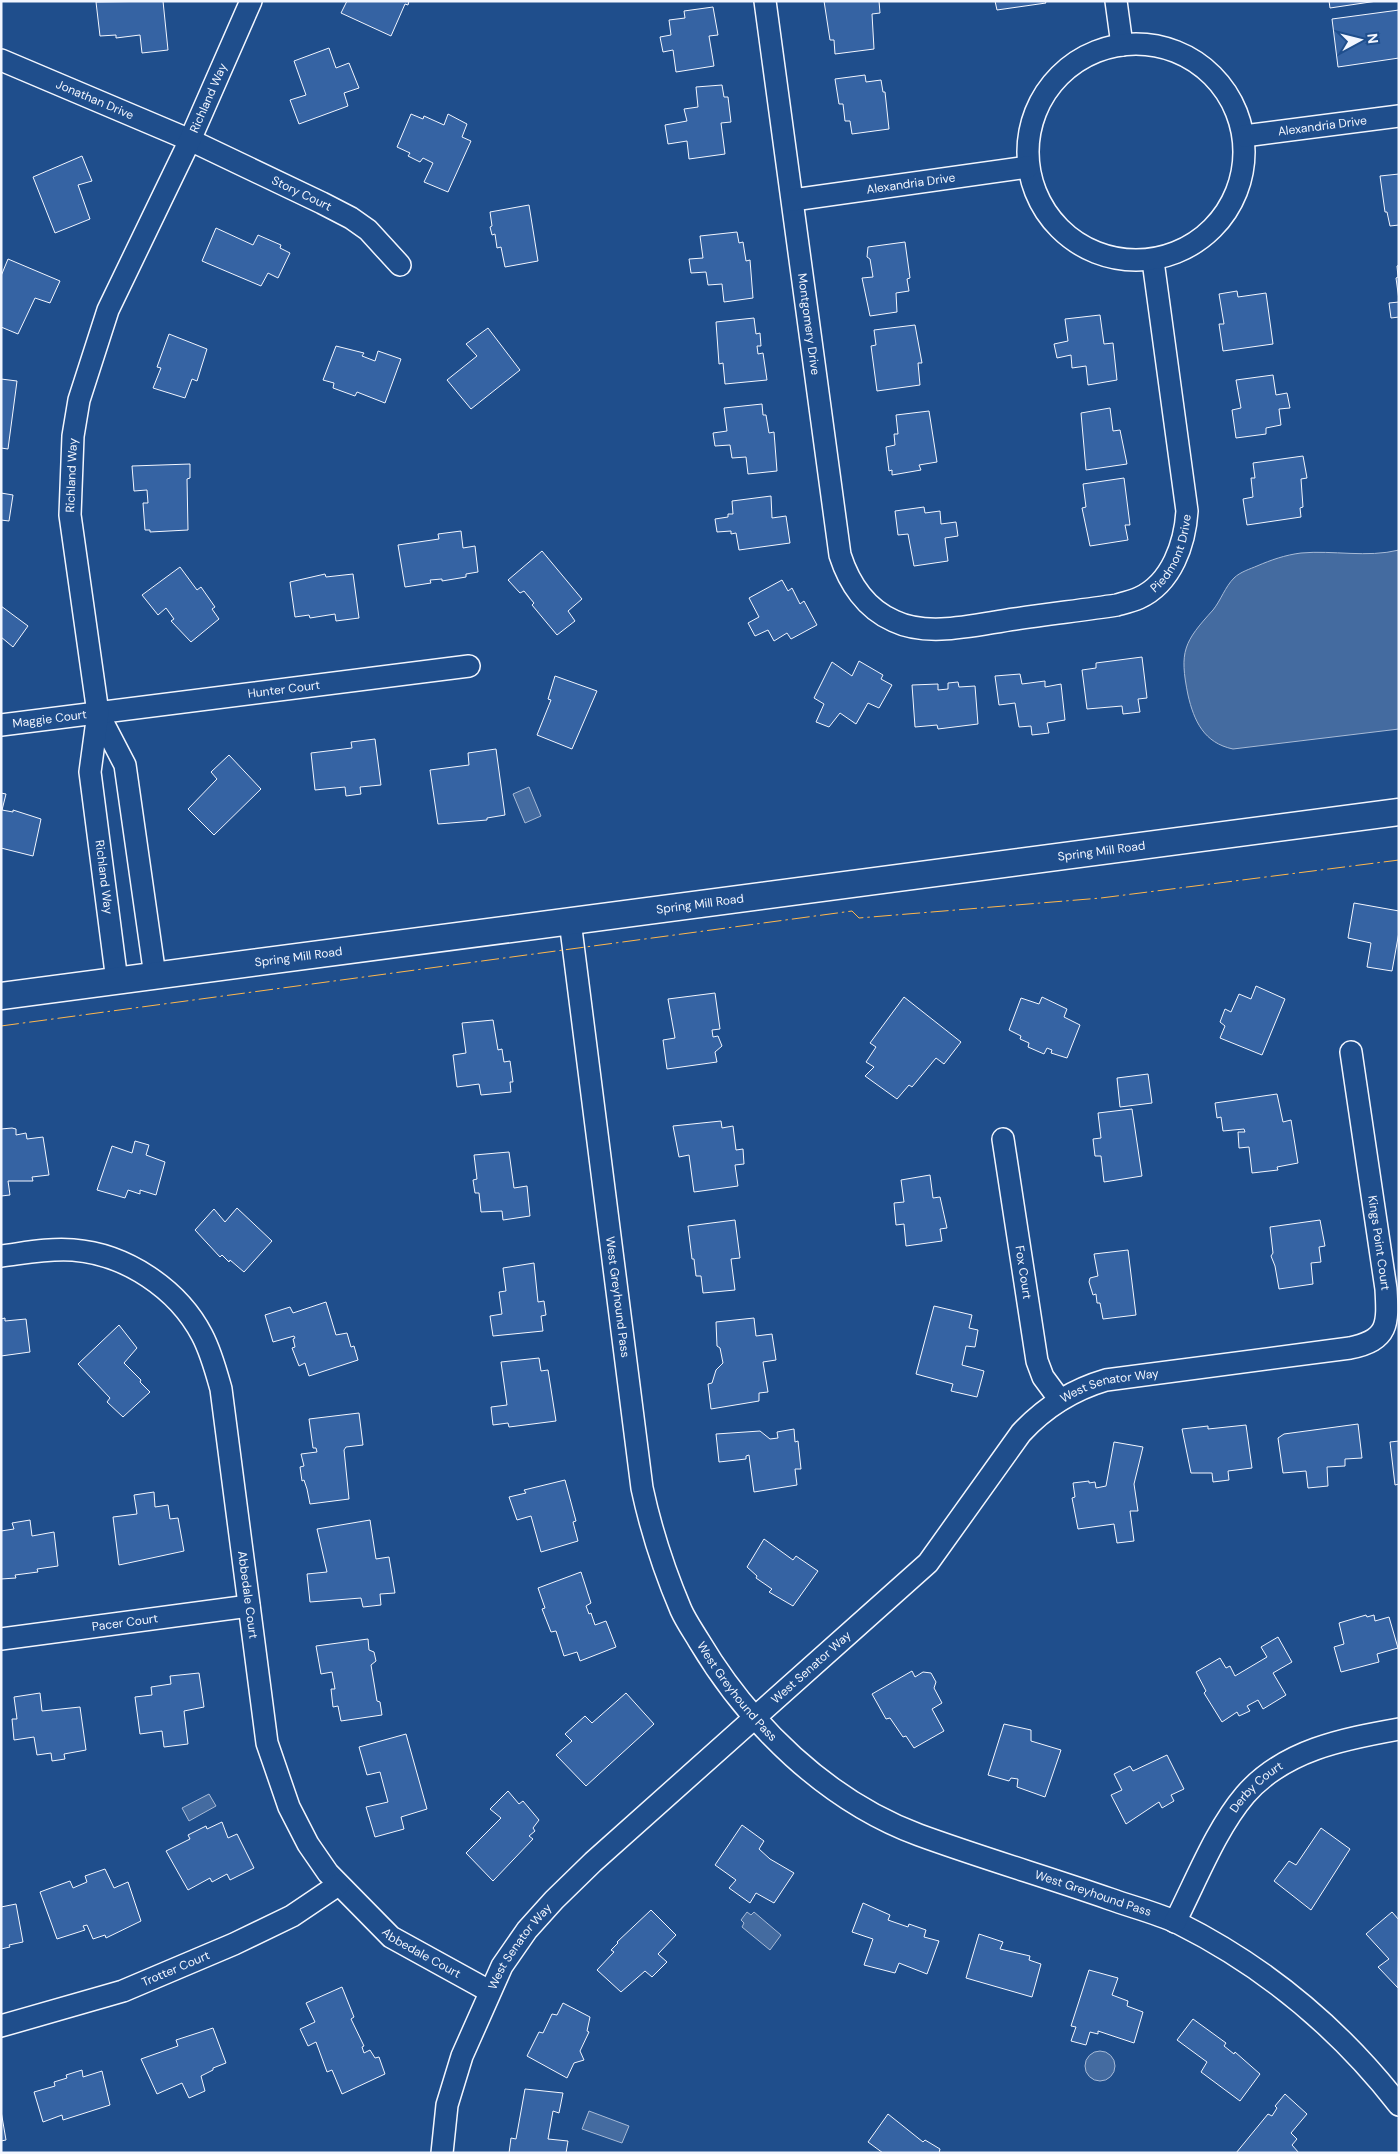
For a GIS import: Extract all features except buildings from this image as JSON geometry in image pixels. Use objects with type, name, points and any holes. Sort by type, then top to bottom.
[{"type":"street","name":"Richland Way","points":[[117,981],[90,772],[98,713],[70,515],[72,445],[79,400],[108,310],[190,140],[251,1]]},
{"type":"street","name":"Montgomery Drive","points":[[765,1],[840,555],[846,576],[853,586],[874,609],[900,623]]},
{"type":"street","points":[[1116,1],[1122,45]]},
{"type":"street","points":[[1141,44],[1164,47],[1190,57],[1212,74],[1230,98],[1238,112],[1244,136],[1244,167],[1234,196],[1224,214],[1210,231],[1194,243],[1174,254],[1153,261],[1131,262],[1105,257],[1086,249],[1062,232],[1042,207],[1034,189],[1028,167],[1028,142],[1034,119],[1044,96],[1071,66],[1096,52],[1122,45],[1141,44]]},
{"type":"street","name":"Jonathan Drive","points":[[1,60],[190,140]]},
{"type":"street","name":"Alexandria Drive","points":[[1244,136],[1399,116]]},
{"type":"street","name":"Story Court","points":[[190,140],[351,218],[368,230],[400,265]]},
{"type":"street","name":"Alexandria Drive","points":[[793,200],[1028,167]]},
{"type":"street","name":"Piedmont Drive","points":[[900,623],[928,628],[956,626],[1117,605],[1140,598],[1157,584],[1174,562],[1183,543],[1187,511],[1153,261]]},
{"type":"street","name":"Hunter Court","points":[[98,713],[469,666]]},
{"type":"street","points":[[98,713],[125,765],[155,976]]},
{"type":"street","name":"Maggie Court","points":[[1,725],[98,713]]},
{"type":"street","name":"Spring Mill Road","points":[[1,996],[1399,812]]},
{"type":"street","name":"West Greyhound Pass","points":[[570,920],[642,1488],[650,1530],[682,1612],[718,1672],[755,1719],[816,1777],[866,1811],[917,1834],[1175,1922],[1252,1966],[1293,1996],[1328,2026],[1368,2066],[1399,2105]]},
{"type":"street","name":"Kings Point Court","points":[[1285,1357],[1369,1344],[1381,1334],[1387,1315],[1386,1289],[1351,1052]]},
{"type":"street","name":"Fox Court","points":[[1003,1139],[1037,1361],[1043,1378],[1060,1400]]},
{"type":"street","name":"Abbedale Court","points":[[1,1256],[49,1250],[94,1253],[120,1261],[142,1273],[167,1290],[188,1312],[203,1335],[221,1389],[267,1743],[289,1807],[308,1844],[328,1873],[391,1937],[489,1991]]},
{"type":"street","name":"West Senator Way","points":[[442,2153],[447,2104],[462,2056],[489,1991],[507,1959],[527,1930],[554,1900],[593,1862],[928,1563],[1021,1433],[1039,1414],[1084,1386],[1106,1380],[1285,1357]]},
{"type":"street","name":"Pacer Court","points":[[1,1639],[249,1606]]},
{"type":"street","name":"Derby Court","points":[[1175,1922],[1221,1832],[1245,1796],[1266,1776],[1293,1758],[1321,1746],[1350,1737],[1399,1729]]},
{"type":"street","name":"Trotter Court","points":[[1,2026],[123,1992],[234,1944],[292,1916],[338,1885]]},
{"type":"water","points":[[1399,550],[1399,729],[1233,749],[1215,742],[1208,736],[1197,722],[1190,705],[1185,680],[1184,657],[1190,639],[1216,606],[1234,578],[1242,572],[1262,564],[1295,554],[1313,552],[1362,554]]},
{"type":"water","points":[[529,787],[541,816],[525,823],[513,794]]},
{"type":"water","points":[[209,1794],[216,1806],[189,1821],[182,1808]]},
{"type":"water","points":[[747,1912],[751,1915],[754,1912],[781,1935],[770,1950],[742,1927],[744,1923],[741,1920]]},
{"type":"water","points":[[1100,2051],[1106,2052],[1114,2060],[1114,2072],[1106,2080],[1100,2081],[1094,2080],[1086,2072],[1085,2066],[1086,2060],[1094,2052]]},
{"type":"water","points":[[589,2111],[629,2126],[622,2143],[582,2129]]},
{"type":"power","points":[[1,1026],[852,911],[859,918],[1101,898],[1399,860]]}]
